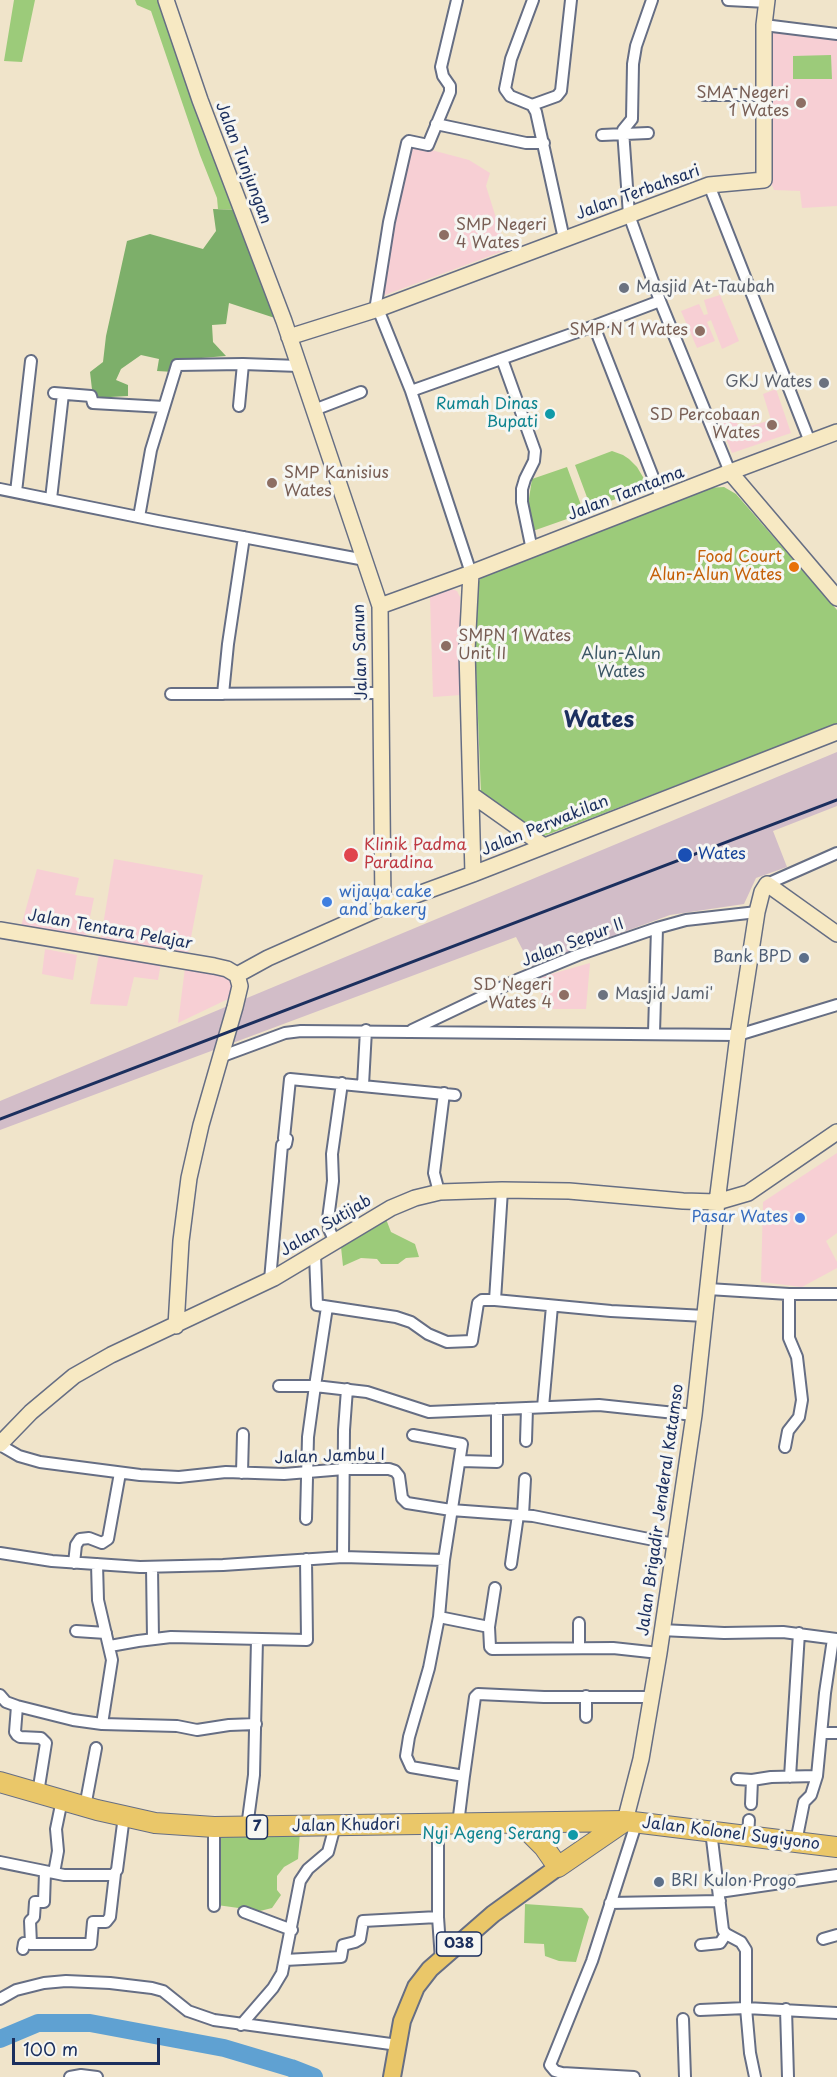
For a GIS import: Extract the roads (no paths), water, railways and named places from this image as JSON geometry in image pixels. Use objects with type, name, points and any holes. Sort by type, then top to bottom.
[{"type":"highway","name":"Jalan Khudori","points":[[0,1782],[85,1807],[155,1823],[214,1827],[631,1821]]},
{"type":"highway","name":"Jalan Kolonel Sugiyono","points":[[631,1821],[711,1832],[749,1828],[796,1842],[837,1847]]},
{"type":"highway","points":[[520,1823],[544,1847],[558,1868],[631,1821]]},
{"type":"main road","name":"Jalan Tunjungan","points":[[166,0],[200,100],[290,337]]},
{"type":"main road","name":"Jalan Terbahsari","points":[[290,337],[378,309],[709,185],[764,180],[764,25],[767,1]]},
{"type":"main road","name":"Jalan Sanun","points":[[290,337],[380,606],[383,907]]},
{"type":"main road","name":"Jalan Tamtama","points":[[380,606],[837,432]]},
{"type":"main road","points":[[730,471],[837,598]]},
{"type":"main road","points":[[471,573],[468,650],[473,874]]},
{"type":"main road","name":"Jalan Perwakilan","points":[[237,975],[268,958],[383,907],[837,732]]},
{"type":"main road","points":[[472,795],[544,846]]},
{"type":"main road","points":[[767,884],[837,934]]},
{"type":"main road","name":"Jalan Brigadir Jenderal Katamso","points":[[631,1821],[659,1653],[694,1415],[738,1035],[757,912],[762,892],[767,884]]},
{"type":"main road","name":"Jalan Tentara Pelajar","points":[[0,930],[214,966],[227,969],[237,975]]},
{"type":"main road","points":[[177,1326],[181,1242],[189,1178],[201,1125],[240,986],[237,975]]},
{"type":"main road","name":"Jalan Sutijab","points":[[0,1444],[31,1412],[74,1376],[111,1355],[177,1326],[270,1280],[391,1208],[415,1198],[439,1192],[501,1190],[568,1191],[717,1202],[748,1193],[837,1132]]},
{"type":"main road","name":"038","points":[[392,2077],[406,2009],[416,1987],[441,1960],[493,1914],[558,1868]]},
{"type":"street","points":[[457,0],[441,67],[450,89],[428,145],[410,141],[407,143],[381,263],[376,298],[378,309],[411,391],[471,573]]},
{"type":"street","points":[[533,0],[516,41],[504,84],[510,96],[532,105],[537,112],[564,239]]},
{"type":"street","points":[[532,105],[557,96],[561,91],[571,0]]},
{"type":"street","points":[[652,0],[636,46],[631,85],[632,118],[623,128],[629,215],[660,301],[730,471]]},
{"type":"street","points":[[728,0],[767,1]]},
{"type":"street","points":[[764,25],[837,34]]},
{"type":"street","points":[[704,95],[764,95]]},
{"type":"street","points":[[436,124],[526,142],[544,143]]},
{"type":"street","points":[[602,135],[648,133]]},
{"type":"street","points":[[709,185],[810,442]]},
{"type":"street","points":[[411,391],[660,301]]},
{"type":"street","points":[[594,326],[662,500]]},
{"type":"street","points":[[502,359],[535,451],[534,462],[522,489],[522,502],[532,550]]},
{"type":"street","points":[[16,492],[31,361]]},
{"type":"street","points":[[138,517],[151,450],[178,364],[299,366]]},
{"type":"street","points":[[239,406],[243,364]]},
{"type":"street","points":[[314,410],[361,392]]},
{"type":"street","points":[[51,499],[59,394],[91,396],[91,403],[164,406]]},
{"type":"street","points":[[0,489],[365,560]]},
{"type":"street","points":[[223,694],[244,537]]},
{"type":"street","points":[[171,694],[380,693]]},
{"type":"street","points":[[767,884],[837,853]]},
{"type":"street","name":"Jalan Sepur II","points":[[409,1031],[518,980],[578,955],[657,927],[686,920],[757,912]]},
{"type":"street","points":[[654,1034],[657,927]]},
{"type":"street","points":[[220,1057],[285,1033],[366,1030],[523,1034],[738,1035],[837,1005]]},
{"type":"street","points":[[363,1085],[366,1030]]},
{"type":"street","points":[[270,1280],[282,1146],[286,1144],[287,1139],[284,1138],[290,1079],[449,1094],[434,1173],[439,1192]]},
{"type":"street","points":[[335,1242],[329,1229],[328,1219],[333,1181],[332,1154],[342,1083]]},
{"type":"street","points":[[495,1300],[501,1190]]},
{"type":"street","points":[[315,1255],[317,1305],[396,1317],[411,1322],[437,1339],[456,1342],[472,1341],[476,1309],[480,1300],[705,1316]]},
{"type":"street","points":[[708,1289],[789,1294],[837,1294]]},
{"type":"street","points":[[785,1446],[788,1431],[799,1417],[802,1400],[796,1357],[789,1338],[789,1294]]},
{"type":"street","points":[[543,1407],[552,1306]]},
{"type":"street","points":[[306,1519],[308,1437],[327,1307]]},
{"type":"street","points":[[279,1386],[347,1389],[376,1395],[429,1412],[606,1405],[694,1415]]},
{"type":"street","points":[[343,1557],[342,1512],[347,1389]]},
{"type":"street","points":[[526,1441],[527,1408]]},
{"type":"street","points":[[461,1461],[497,1462],[497,1409]]},
{"type":"street","points":[[242,1473],[243,1434]]},
{"type":"street","points":[[413,1435],[460,1443],[463,1446],[451,1510],[439,1617],[429,1668],[409,1737],[406,1756],[411,1767],[464,1776]]},
{"type":"street","name":"Jalan Jambu I","points":[[0,1444],[19,1456],[40,1462],[120,1473],[178,1477],[226,1472],[308,1473],[344,1469],[389,1469],[395,1471],[399,1476],[402,1498],[407,1503],[451,1510],[521,1515],[674,1544]]},
{"type":"street","points":[[74,1563],[78,1540],[89,1538],[102,1543],[108,1539],[120,1473]]},
{"type":"street","points":[[511,1564],[521,1515],[525,1479]]},
{"type":"street","points":[[0,1555],[74,1563],[152,1567],[343,1557],[444,1560]]},
{"type":"street","points":[[110,1646],[171,1637],[308,1638],[306,1558]]},
{"type":"street","points":[[97,1564],[98,1600],[112,1660],[102,1724]]},
{"type":"street","points":[[152,1567],[153,1639]]},
{"type":"street","points":[[495,1588],[489,1627],[492,1649],[579,1647],[659,1653]]},
{"type":"street","points":[[439,1617],[489,1627]]},
{"type":"street","points":[[579,1623],[579,1647]]},
{"type":"street","points":[[661,1630],[724,1633],[757,1630],[835,1639],[825,1693],[823,1733],[817,1776],[811,1795],[804,1802],[796,1842]]},
{"type":"street","points":[[76,1631],[106,1633]]},
{"type":"street","points":[[790,1777],[799,1634]]},
{"type":"street","points":[[247,1827],[254,1775],[257,1639]]},
{"type":"street","points":[[458,1824],[473,1705],[477,1694],[652,1697]]},
{"type":"street","points":[[0,1695],[6,1702],[17,1706],[73,1720],[102,1724],[177,1726],[196,1730],[256,1724]]},
{"type":"street","points":[[586,1696],[586,1717]]},
{"type":"street","points":[[17,1706],[16,1735],[41,1738],[45,1743],[38,1793]]},
{"type":"street","points":[[823,1733],[837,1733]]},
{"type":"street","points":[[85,1807],[96,1748]]},
{"type":"street","points":[[737,1779],[817,1776]]},
{"type":"street","points":[[751,1804],[752,1779]]},
{"type":"street","points":[[62,1800],[56,1829],[58,1851],[49,1873],[44,1902],[35,1902],[27,1946],[91,1944],[93,1922],[106,1922],[110,1917],[124,1816]]},
{"type":"street","points":[[631,1821],[592,1961],[550,2065],[551,2068],[562,2073],[634,2077]]},
{"type":"street","points":[[438,1824],[438,1917],[441,1960]]},
{"type":"street","points":[[241,2025],[273,1988],[282,1973],[303,1875],[328,1852],[335,1826]]},
{"type":"street","points":[[214,1827],[214,1906]]},
{"type":"street","points":[[711,1832],[720,1897],[721,1924],[726,1934],[741,1942],[746,1950],[746,2008],[750,2053],[755,2077]]},
{"type":"street","points":[[0,1862],[49,1873],[91,1876],[115,1874]]},
{"type":"street","points":[[610,1903],[720,1897],[837,1875]]},
{"type":"street","points":[[244,1912],[292,1930]]},
{"type":"street","points":[[285,1960],[340,1957],[343,1945],[360,1939],[363,1921],[438,1917]]},
{"type":"street","points":[[701,1945],[720,1943],[726,1934]]},
{"type":"street","points":[[823,1939],[837,1935]]},
{"type":"street","points":[[0,1999],[23,1988],[44,1983],[66,1981],[110,1983],[157,1989],[190,2013],[214,2020],[398,2046]]},
{"type":"street","points":[[700,2010],[746,2008],[837,2013]]},
{"type":"street","points":[[786,2009],[788,2077]]},
{"type":"street","points":[[683,2019],[685,2077]]},
{"type":"street","points":[[70,2077],[81,2075],[97,2077]]},
{"type":"waterway","points":[[0,2039],[38,2023],[90,2023],[224,2048],[314,2077]]},
{"type":"railway","points":[[0,1119],[837,800]]},
{"type":"place","name":"SMA Negeri 1 Wates","points":[[801,103]]},
{"type":"place","name":"SMP Negeri 4 Wates","points":[[444,235]]},
{"type":"place","name":"Masjid At-Taubah","points":[[624,288]]},
{"type":"place","name":"SMP N 1 Wates","points":[[700,331]]},
{"type":"place","name":"GKJ Wates","points":[[824,383]]},
{"type":"place","name":"Rumah Dinas Bupati","points":[[550,414]]},
{"type":"place","name":"SD Percobaan Wates","points":[[772,425]]},
{"type":"place","name":"SMP Kanisius Wates","points":[[272,483]]},
{"type":"place","name":"Food Court Alun-Alun Wates","points":[[794,567]]},
{"type":"place","name":"SMPN 1 Wates Unit II","points":[[446,646]]},
{"type":"place","name":"Klinik Padma Paradina","points":[[351,855]]},
{"type":"place","name":"Wates","points":[[685,855]]},
{"type":"place","name":"wijaya cake and bakery","points":[[327,902]]},
{"type":"place","name":"Bank BPD","points":[[804,958]]},
{"type":"place","name":"SD Negeri Wates 4","points":[[564,995]]},
{"type":"place","name":"Masjid Jami'","points":[[603,995]]},
{"type":"place","name":"Pasar Wates","points":[[800,1218]]},
{"type":"place","name":"Nyi Ageng Serang","points":[[573,1835]]},
{"type":"place","name":"BRI Kulon Progo","points":[[659,1882]]},
{"type":"district","name":"Wates","points":[[599,721]]},
{"type":"park label","name":"Alun-Alun Wates","points":[[621,664]]}]
